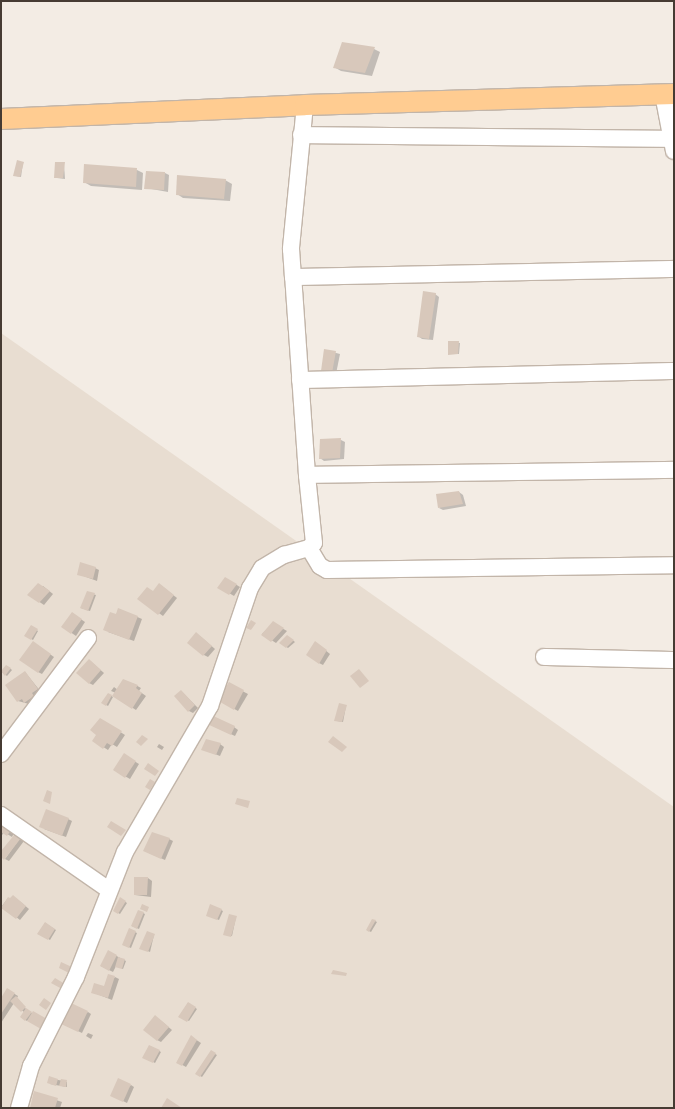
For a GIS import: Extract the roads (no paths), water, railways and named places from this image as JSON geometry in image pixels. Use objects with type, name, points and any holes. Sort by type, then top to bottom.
[{"type":"main road","points":[[1,119],[305,105],[669,94]]},
{"type":"street","points":[[302,135],[673,143],[669,94]]},
{"type":"street","points":[[19,1108],[31,1066],[76,977],[109,890],[136,831],[210,706],[238,620],[258,575],[262,568],[284,555],[310,548],[314,543],[306,475],[291,249],[305,105]]},
{"type":"street","points":[[294,277],[674,269]]},
{"type":"street","points":[[300,380],[674,372]]},
{"type":"street","points":[[306,475],[674,470]]},
{"type":"street","points":[[310,548],[320,566],[327,570],[674,565]]},
{"type":"street","points":[[1,754],[88,638]]},
{"type":"street","points":[[544,657],[674,660]]},
{"type":"street","points":[[1,815],[109,890]]}]
